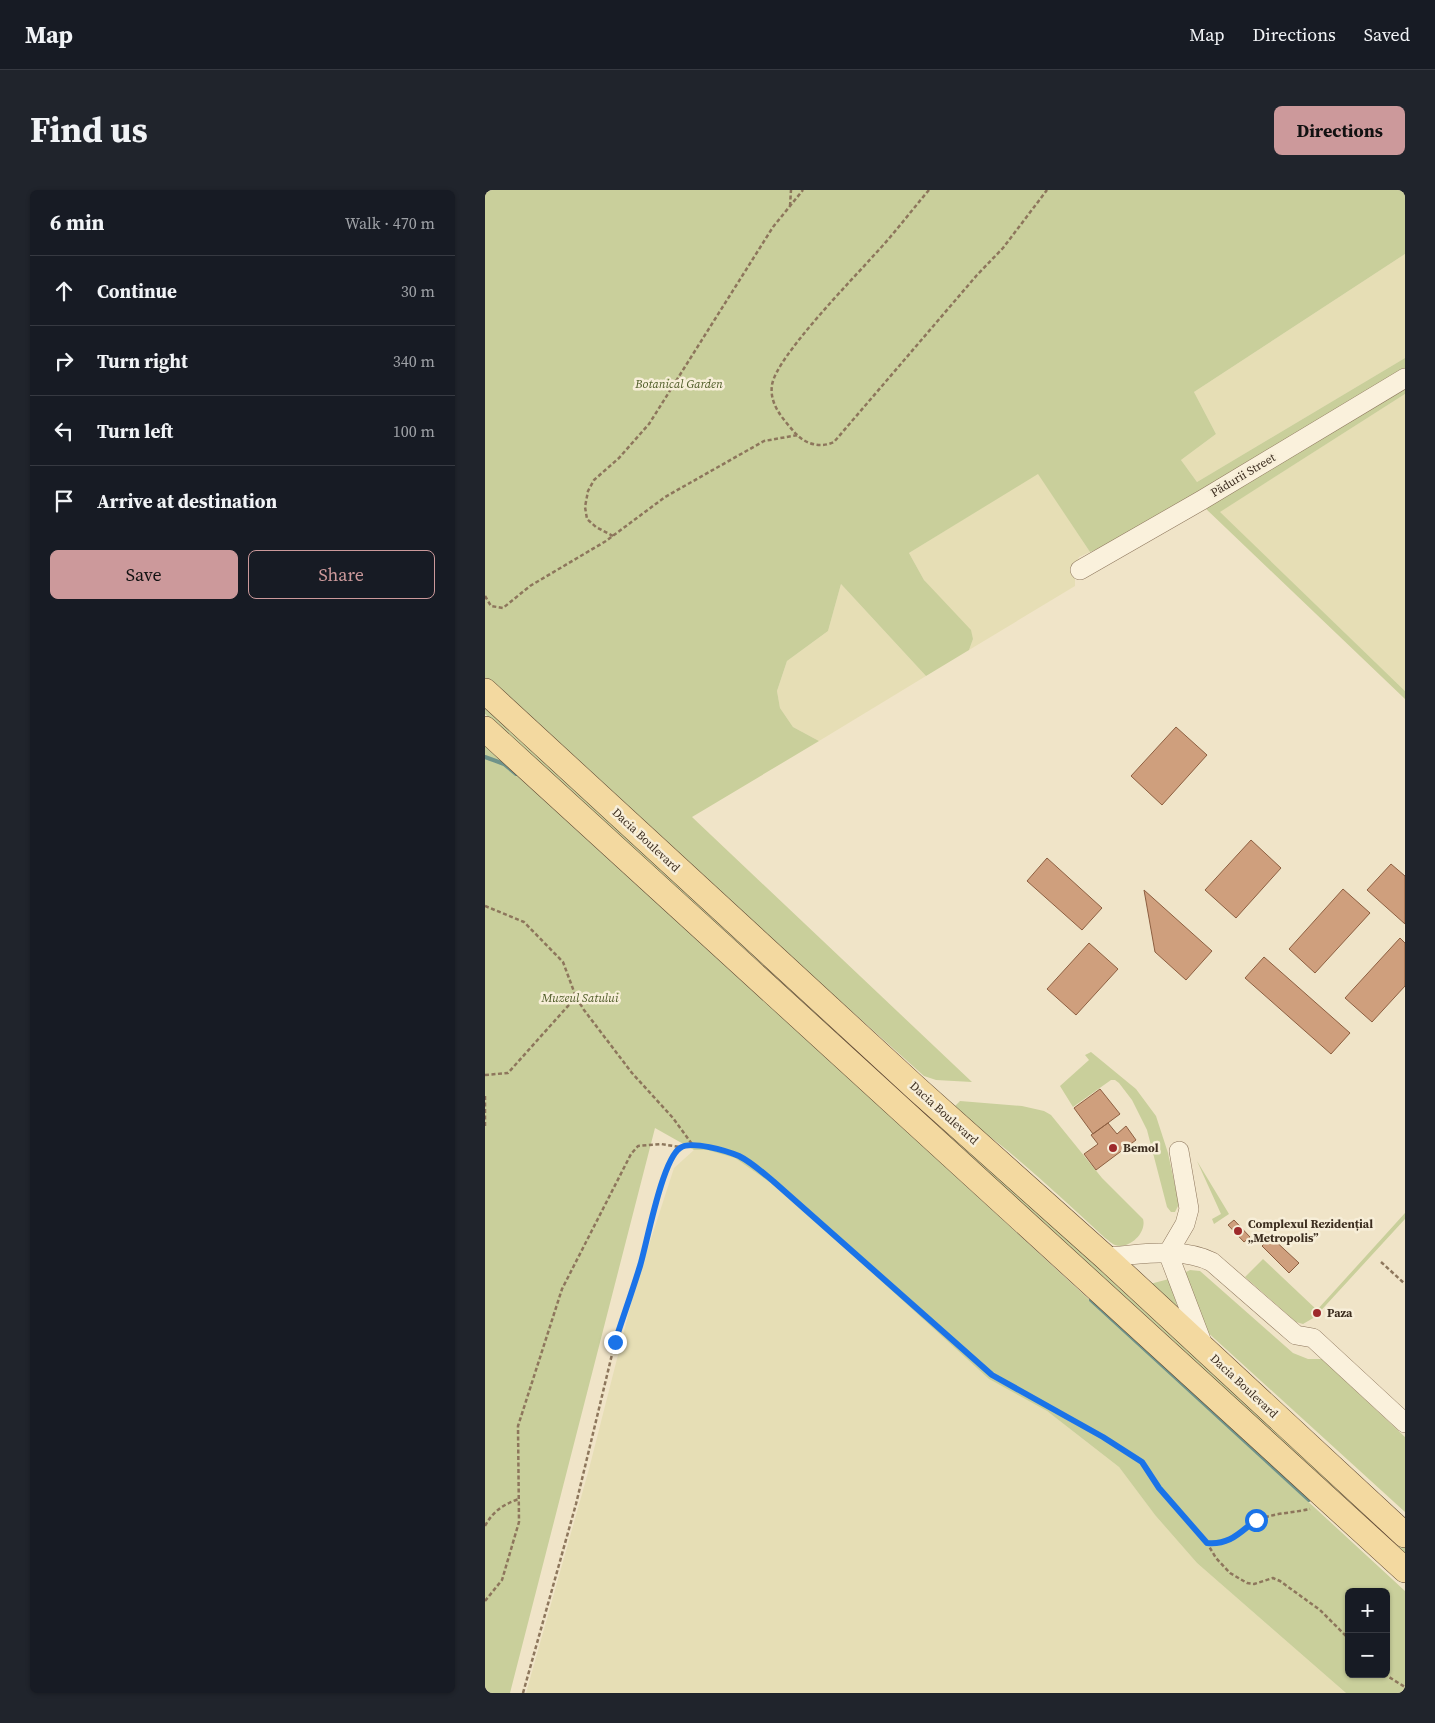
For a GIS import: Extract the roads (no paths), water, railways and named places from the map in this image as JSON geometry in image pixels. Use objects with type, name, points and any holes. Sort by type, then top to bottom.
[{"type":"main road","name":"Dacia Boulevard","points":[[485,691],[917,1089],[1105,1257],[1405,1535]]},
{"type":"main road","points":[[485,729],[1405,1570]]},
{"type":"street","name":"Pădurii Street","points":[[1080,570],[1196,504],[1405,378]]},
{"type":"street","points":[[1168,1253],[1185,1224],[1189,1209],[1179,1151]]},
{"type":"street","points":[[1168,1253],[1205,1349]]},
{"type":"street","points":[[1105,1257],[1168,1253],[1199,1256],[1212,1262],[1296,1335],[1313,1338],[1405,1423]]},
{"type":"waterway","points":[[485,757],[504,764],[516,774]]},
{"type":"waterway","points":[[1091,1300],[1309,1500]]},
{"type":"place","name":"Bemol","points":[[1113,1148]]},
{"type":"place","name":"Complexul Rezidențial „Metropolis”","points":[[1238,1231]]},
{"type":"place","name":"Paza","points":[[1317,1313]]},
{"type":"park label","name":"Botanical Garden","points":[[679,384]]},
{"type":"park label","name":"Muzeul Satului","points":[[580,998]]}]
